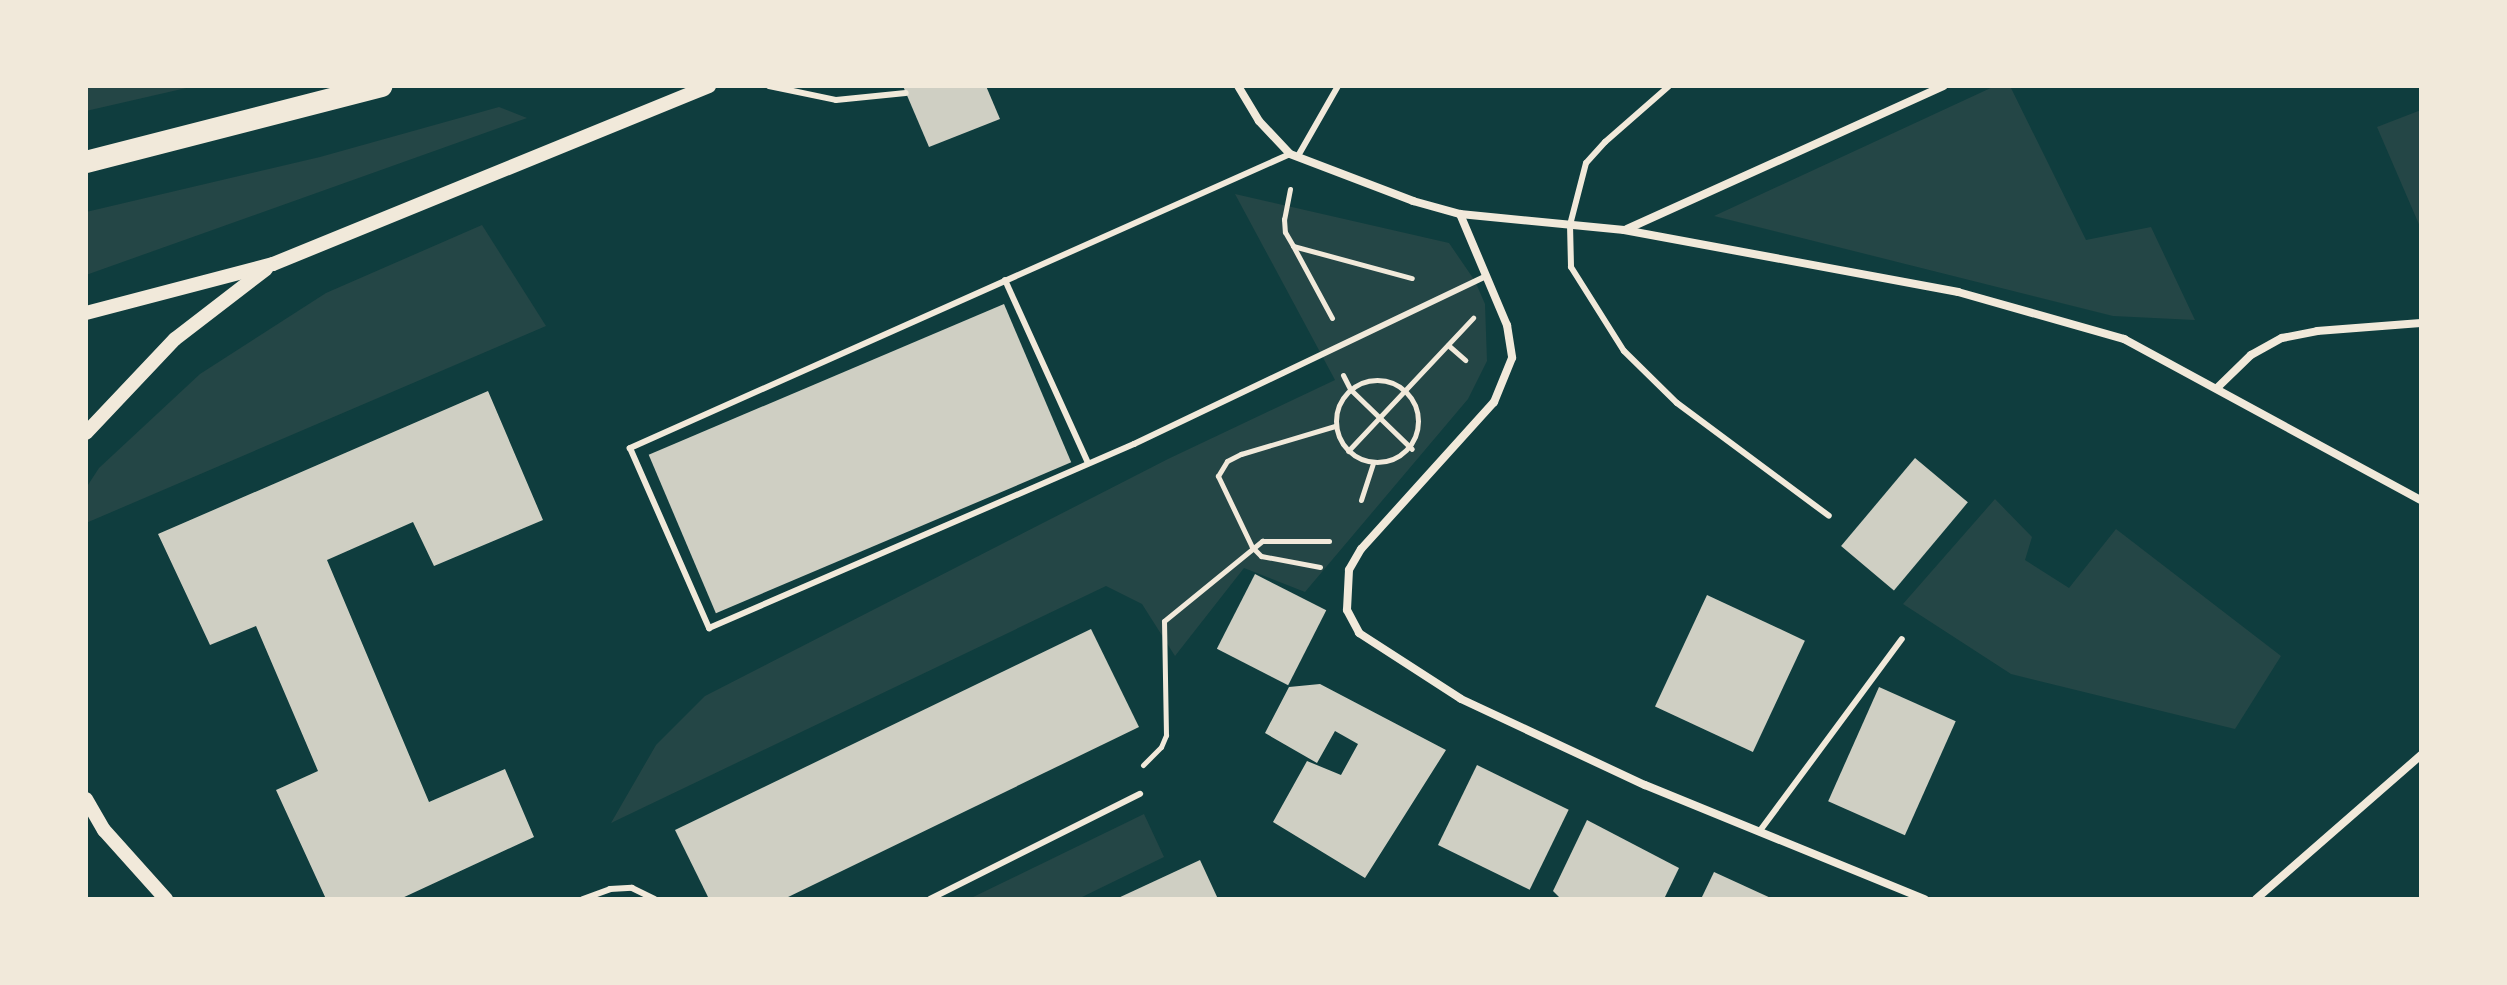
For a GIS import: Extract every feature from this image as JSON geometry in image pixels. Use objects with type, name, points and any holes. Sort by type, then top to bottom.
[{"type":"highway","points":[[86,162],[381,86]]},
{"type":"street","points":[[86,313],[273,264],[709,86]]},
{"type":"street","points":[[1238,86],[1259,121],[1294,155],[1413,201],[1460,214],[1624,230],[1958,292],[2124,339],[2218,387],[2421,500]]},
{"type":"street","points":[[1624,230],[1943,86]]},
{"type":"street","points":[[1460,214],[1507,325],[1512,358],[1494,402],[1361,549],[1349,570],[1347,610],[1359,633],[1461,699],[1645,785],[1925,899]]},
{"type":"street","points":[[86,433],[175,339],[273,264]]},
{"type":"street","points":[[2218,387],[2251,355],[2282,338],[2317,331],[2421,323]]},
{"type":"street","points":[[2256,899],[2421,755]]},
{"type":"street","points":[[86,799],[104,830],[166,899]]},
{"type":"lane","points":[[769,86],[836,100],[906,93]]},
{"type":"lane","points":[[1338,86],[1294,155],[630,448],[709,628],[1088,463],[1486,276]]},
{"type":"lane","points":[[1669,86],[1605,142],[1586,163],[1570,225],[1571,267],[1624,351],[1677,403],[1829,516]]},
{"type":"lane","points":[[1005,280],[1088,463]]},
{"type":"lane","points":[[1759,832],[1902,639]]},
{"type":"lane","points":[[930,899],[1140,794]]},
{"type":"lane","points":[[583,899],[610,889],[632,888],[655,899]]},
{"type":"path","points":[[1294,155],[1284,219],[1285,232],[1346,342]]},
{"type":"path","points":[[1293,246],[1456,289]]},
{"type":"path","points":[[1348,451],[1494,295]]},
{"type":"path","points":[[1448,344],[1465,360]]},
{"type":"path","points":[[1376,380],[1404,391],[1417,409],[1419,422],[1410,447],[1387,462],[1373,463],[1348,451],[1335,426],[1336,413],[1350,389],[1376,380]]},
{"type":"path","points":[[1350,389],[1432,470]]},
{"type":"path","points":[[1335,426],[1227,461],[1218,476],[1252,547],[1269,560],[1349,570]]},
{"type":"path","points":[[1360,502],[1373,463]]},
{"type":"path","points":[[1140,794],[1141,767],[1161,747],[1166,735],[1164,621],[1252,547],[1273,539],[1331,541],[1340,536]]},
{"type":"shaded area","points":[[86,86],[195,86],[86,111]]},
{"type":"shaded area","points":[[1995,86],[2010,86],[2086,240],[2151,227],[2195,320],[2113,316],[1714,216]]},
{"type":"shaded area","points":[[499,107],[527,118],[86,275],[86,212],[320,157]]},
{"type":"shaded area","points":[[2421,110],[2421,229],[2377,127]]},
{"type":"shaded area","points":[[1235,194],[1449,243],[1475,281],[1485,304],[1487,361],[1468,399],[1305,592],[1244,568],[1175,656],[1142,604],[1106,586],[611,823],[656,745],[705,696],[1168,459],[1335,380]]},
{"type":"shaded area","points":[[482,225],[546,326],[86,523],[86,488],[99,468],[200,374],[326,293]]},
{"type":"shaded area","points":[[1995,499],[2032,537],[2025,560],[2069,588],[2116,529],[2281,656],[2235,729],[2011,674],[1903,604]]},
{"type":"shaded area","points":[[1144,814],[1164,857],[1078,899],[969,899]]},
{"type":"building","points":[[903,86],[986,86],[1000,119],[929,147]]},
{"type":"building","points":[[1004,304],[1071,462],[716,613],[649,455]]},
{"type":"building","points":[[488,391],[543,520],[434,566],[413,522],[327,560],[429,802],[505,769],[534,837],[400,899],[326,899],[276,790],[318,771],[256,626],[210,645],[158,534]]},
{"type":"building","points":[[1915,458],[1968,502],[1894,590],[1841,546]]},
{"type":"building","points":[[1255,574],[1326,610],[1288,685],[1217,649]]},
{"type":"building","points":[[1707,595],[1805,641],[1753,752],[1655,706]]},
{"type":"building","points":[[1091,629],[1139,727],[784,899],[709,899],[675,830]]},
{"type":"building","points":[[1320,684],[1446,750],[1365,878],[1273,822],[1307,761],[1341,775],[1358,744],[1335,731],[1317,763],[1265,733],[1289,687]]},
{"type":"building","points":[[1879,687],[1956,721],[1905,835],[1828,801]]},
{"type":"building","points":[[1477,765],[1569,810],[1530,890],[1438,845]]},
{"type":"building","points":[[1587,820],[1679,868],[1664,899],[1561,899],[1553,891]]},
{"type":"building","points":[[1200,860],[1218,899],[1116,899]]},
{"type":"building","points":[[1714,872],[1773,899],[1701,899]]}]
